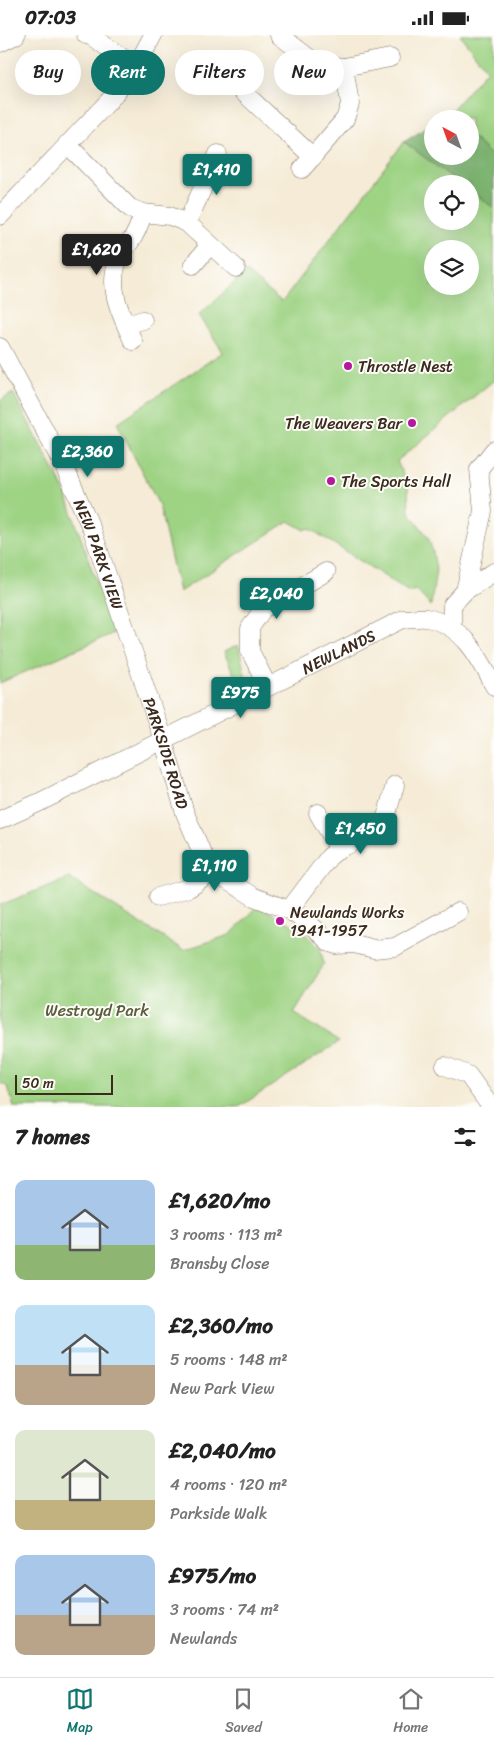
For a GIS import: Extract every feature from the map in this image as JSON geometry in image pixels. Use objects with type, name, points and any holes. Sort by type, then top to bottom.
[{"type":"street","points":[[0,43],[16,35]]},
{"type":"street","points":[[86,35],[91,36],[111,50]]},
{"type":"street","points":[[145,50],[153,35]]},
{"type":"street","points":[[279,35],[299,50]]},
{"type":"street","points":[[244,95],[307,163],[345,119],[350,103],[344,67],[390,58]]},
{"type":"street","points":[[0,216],[114,95]]},
{"type":"street","points":[[67,145],[130,208],[142,213],[170,215],[187,223],[236,268]]},
{"type":"street","points":[[187,223],[218,154]]},
{"type":"street","points":[[142,213],[139,227],[119,257],[113,275],[114,294],[130,333],[143,320]]},
{"type":"street","points":[[193,265],[210,245]]},
{"type":"street","name":"NEW PARK VIEW","points":[[0,347],[74,487],[92,530],[126,630]]},
{"type":"street","points":[[465,591],[483,511],[478,469],[494,450]]},
{"type":"street","points":[[268,687],[250,651],[250,628],[264,609],[326,571]]},
{"type":"street","points":[[452,627],[452,605],[465,591],[494,572]]},
{"type":"street","name":"NEWLANDS","points":[[0,820],[40,802],[403,619],[425,618],[452,627],[470,644],[482,661],[494,686]]},
{"type":"street","name":"PARKSIDE ROAD","points":[[126,630],[185,813],[202,853],[213,872],[254,897],[289,911],[313,927],[330,943],[336,945],[354,944],[374,949],[395,947],[458,912]]},
{"type":"street","points":[[289,911],[329,857],[339,849],[376,832],[386,817],[395,785]]},
{"type":"street","points":[[318,813],[339,849]]},
{"type":"street","points":[[158,897],[189,888],[213,872]]},
{"type":"street","points":[[445,1066],[468,1075],[491,1107]]},
{"type":"green space","points":[[460,35],[494,35],[494,158],[479,144],[479,110],[452,110],[487,70]]},
{"type":"green space","points":[[424,129],[424,157],[404,142]]},
{"type":"green space","name":"Throstle Nest","points":[[404,142],[424,157],[424,165],[435,165],[449,175],[424,175],[424,230],[479,230],[479,197],[494,208],[494,380],[397,461],[408,487],[409,512],[428,537],[433,552],[436,569],[431,606],[416,590],[409,592],[309,528],[305,530],[289,521],[179,592],[159,505],[117,423],[223,352],[199,315],[246,272],[282,302]]},
{"type":"green space","points":[[479,144],[494,158],[494,208],[479,197],[479,175],[449,175],[435,165],[479,165]]},
{"type":"green space","points":[[13,393],[64,489],[114,633],[0,683],[0,401]]},
{"type":"green space","points":[[238,645],[245,674],[244,684],[240,688],[224,652]]},
{"type":"green space","name":"Westroyd Park","points":[[69,878],[183,950],[230,935],[258,906],[299,928],[320,948],[324,964],[294,1013],[339,1042],[239,1107],[14,1107],[8,1087],[0,1083],[0,905]]},
{"type":"place","name":"Throstle Nest","points":[[348,366]]},
{"type":"place","name":"The Weavers Bar","points":[[412,423]]},
{"type":"place","name":"The Sports Hall","points":[[331,481]]},
{"type":"place","name":"Newlands Works 1941-1957","points":[[280,921]]}]
